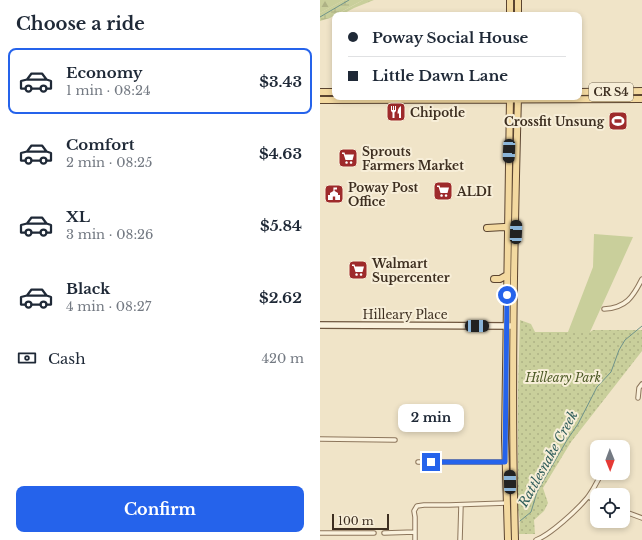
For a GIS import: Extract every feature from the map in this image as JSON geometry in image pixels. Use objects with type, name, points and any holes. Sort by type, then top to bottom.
[{"type":"main road","points":[[518,0],[518,12]]},
{"type":"main road","name":"CR S4","points":[[582,92],[642,91]]},
{"type":"main road","points":[[320,92],[332,92]]},
{"type":"main road","points":[[582,98],[586,95],[608,95],[620,92]]},
{"type":"main road","points":[[626,99],[634,96],[642,96]]},
{"type":"main road","name":"CR S4","points":[[582,99],[642,99]]},
{"type":"main road","name":"CR S4","points":[[320,100],[370,100]]},
{"type":"main road","points":[[508,540],[505,438],[510,100]]},
{"type":"main road","points":[[515,540],[513,461],[518,100]]},
{"type":"main road","points":[[509,164],[512,164],[513,182],[516,191]]},
{"type":"main road","points":[[508,186],[511,196],[512,213],[513,215],[516,215]]},
{"type":"main road","points":[[508,236],[501,231],[487,228],[508,227],[512,230],[512,259],[515,276]]},
{"type":"main road","points":[[494,279],[500,279],[507,275]]},
{"type":"main road","points":[[505,438],[509,439],[510,455],[513,461]]},
{"type":"main road","points":[[505,462],[509,463],[510,482],[513,491]]},
{"type":"main road","points":[[506,503],[510,505],[514,527]]},
{"type":"main road","points":[[507,519],[510,524],[511,540]]},
{"type":"street","points":[[604,309],[612,309],[622,306],[630,299],[642,279]]},
{"type":"street","name":"Hilleary Place","points":[[320,325],[514,326]]},
{"type":"street","points":[[638,398],[639,388],[642,384]]},
{"type":"street","points":[[320,440],[394,440]]},
{"type":"street","points":[[418,462],[505,462]]},
{"type":"street","points":[[536,540],[549,534],[588,497],[598,480]]},
{"type":"street","points":[[415,540],[414,511],[417,506],[506,503]]},
{"type":"street","points":[[460,540],[461,505]]},
{"type":"street","points":[[630,514],[642,518]]},
{"type":"street","points":[[384,533],[415,532]]},
{"type":"street","points":[[320,533],[374,533]]},
{"type":"green space","points":[[320,0],[344,0],[320,13]]},
{"type":"green space","points":[[344,0],[363,0],[341,12],[332,12],[332,17],[320,21],[320,13]]},
{"type":"green space","points":[[363,0],[374,0],[347,12],[341,12]]},
{"type":"green space","points":[[594,234],[633,237],[590,332],[568,332],[593,267]]},
{"type":"green space","name":"Hilleary Park","points":[[520,320],[531,324],[535,332],[642,330],[642,351],[571,442],[543,488],[548,503],[544,511],[534,520],[535,534],[519,534],[518,391]]},
{"type":"waterway","points":[[320,17],[349,0]]},
{"type":"waterway","name":"Rattlesnake Creek","points":[[520,521],[531,512],[537,492],[578,424],[597,387],[611,372],[619,350],[625,340],[642,326]]},
{"type":"place","name":"Chipotle","points":[[396,112]]},
{"type":"place","name":"Crossfit Unsung","points":[[618,121]]},
{"type":"place","name":"Sprouts Farmers Market","points":[[348,158]]},
{"type":"place","name":"ALDI","points":[[443,191]]},
{"type":"place","name":"Poway Post Office","points":[[334,194]]},
{"type":"place","name":"Walmart Supercenter","points":[[358,270]]},
{"type":"route","points":[[431,462],[505,462],[507,295]]}]
